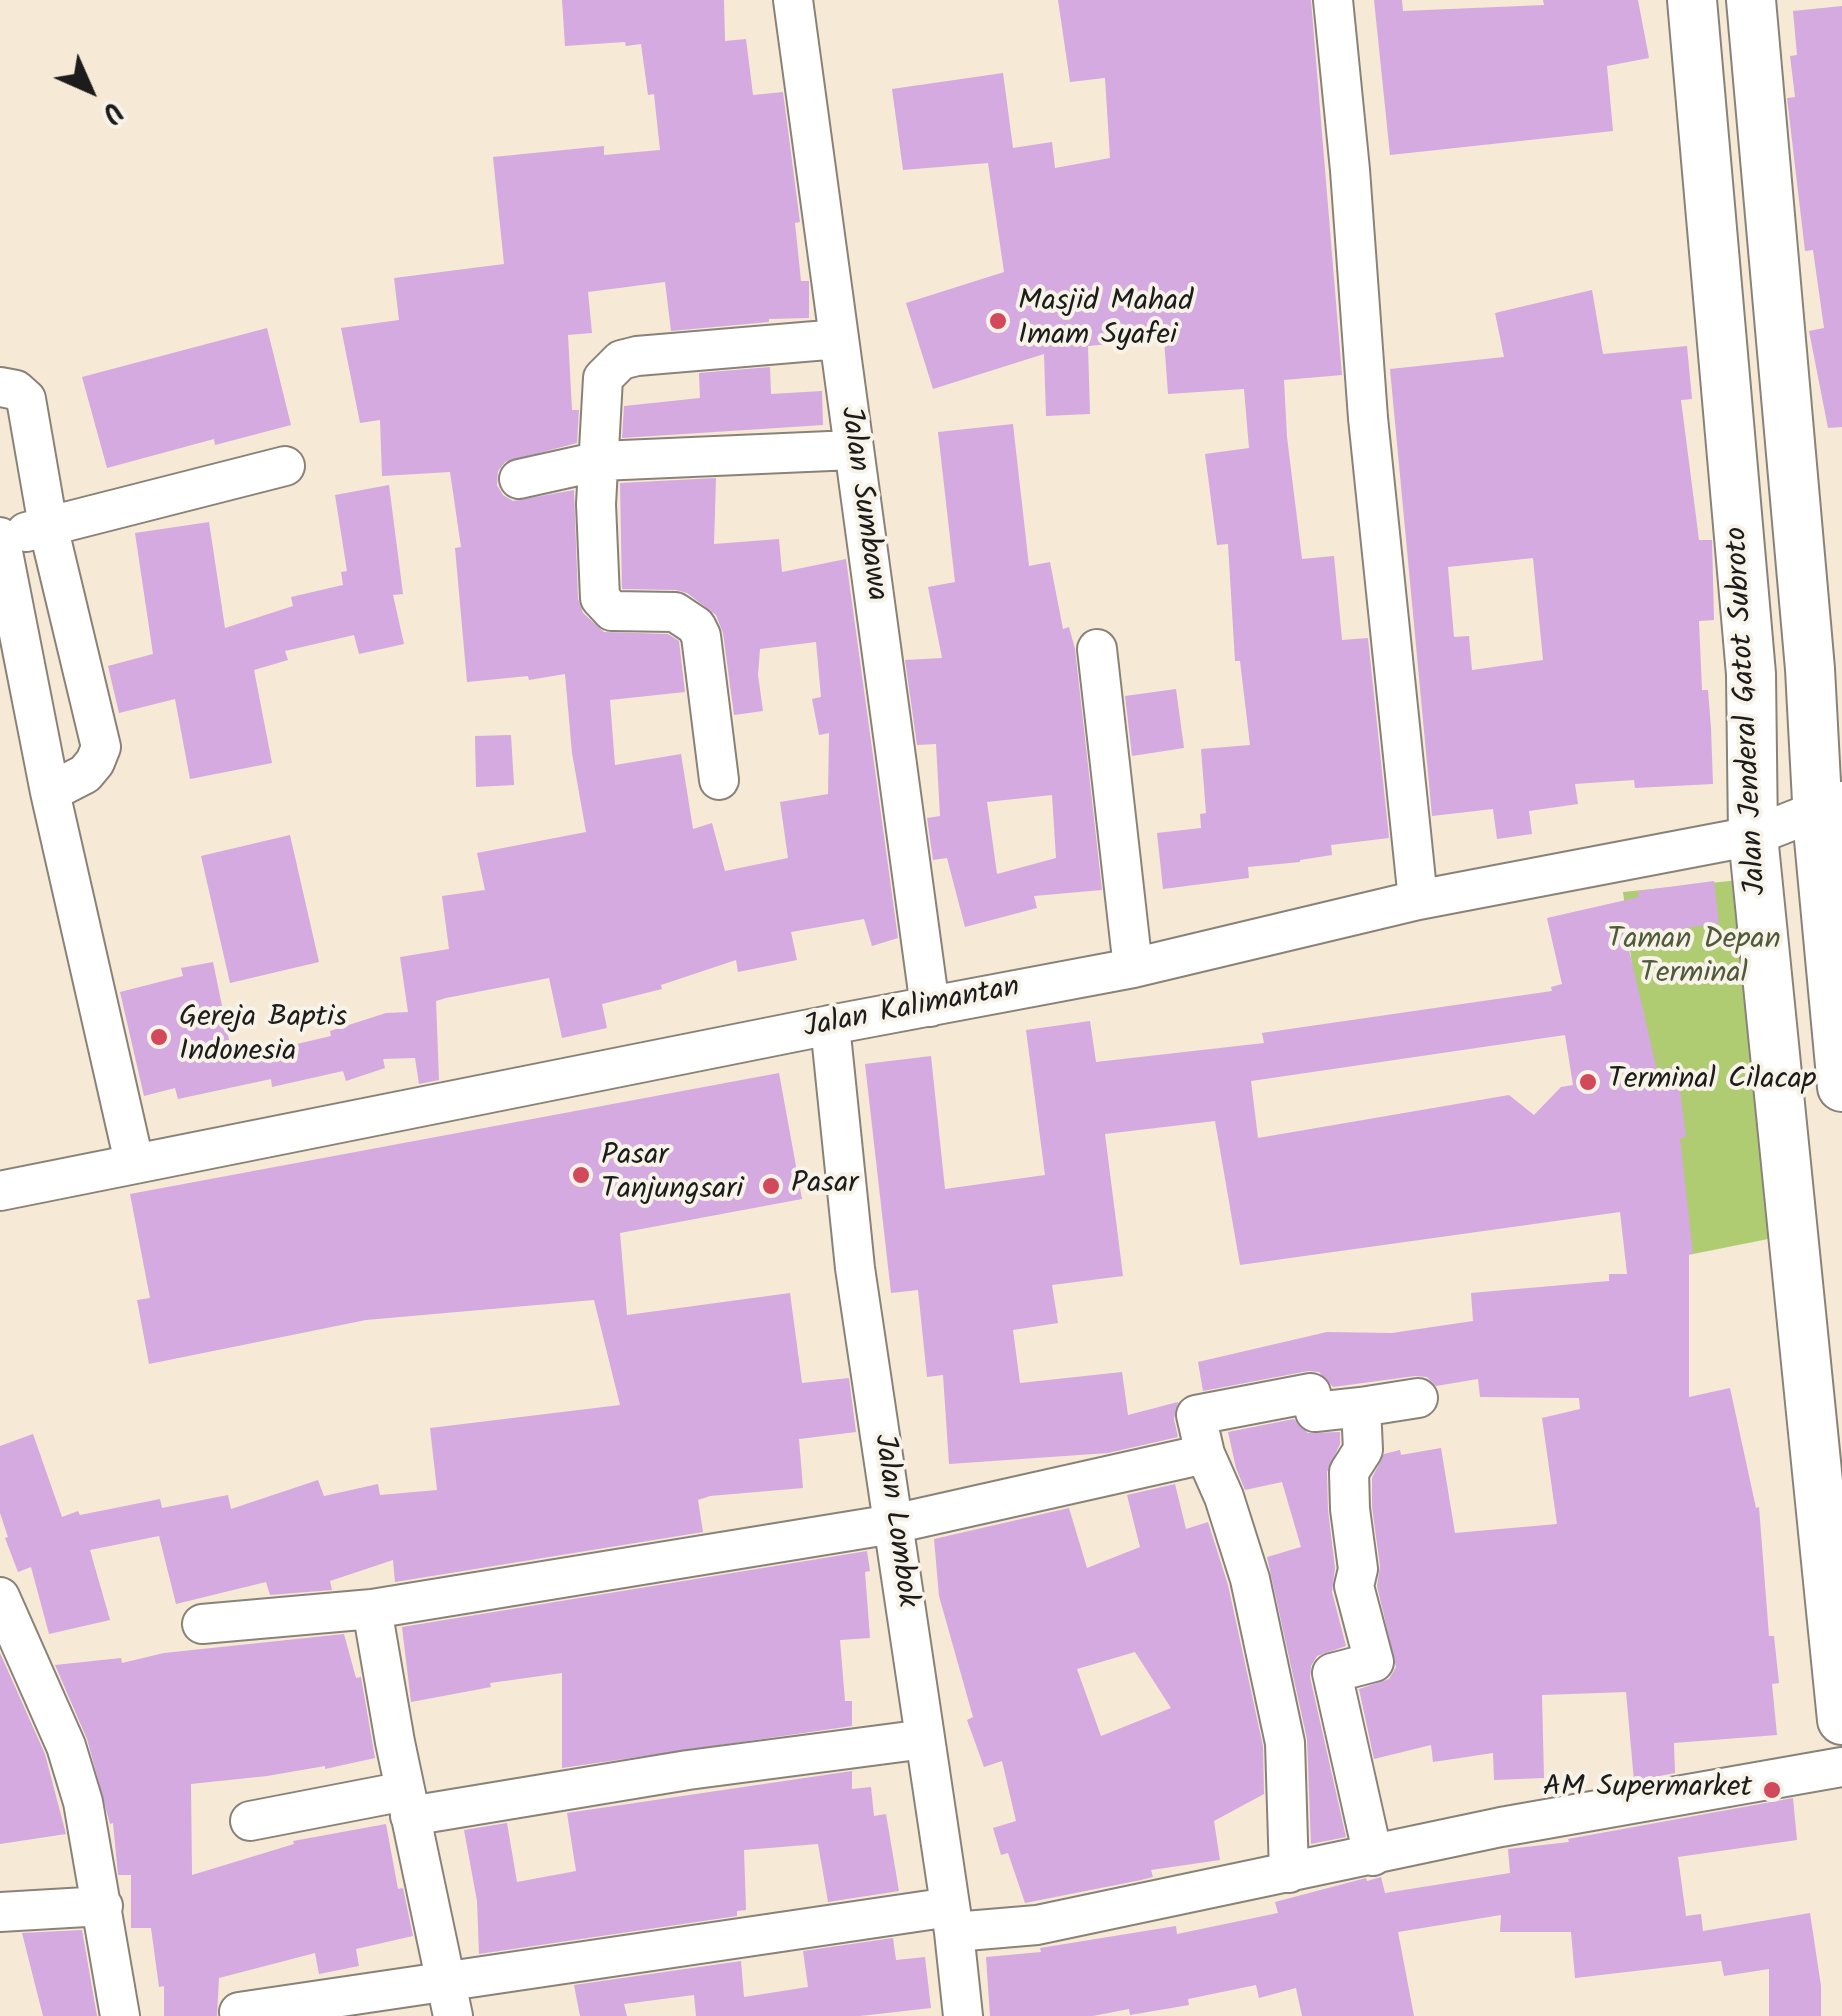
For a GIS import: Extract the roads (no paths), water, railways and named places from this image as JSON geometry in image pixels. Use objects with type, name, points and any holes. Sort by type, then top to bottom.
[{"type":"main road","name":"Jalan Jenderal Gatot Subroto","points":[[1692,0],[1751,674],[1753,836],[1842,1720]]},
{"type":"main road","name":"Jalan Jenderal Gatot Subroto","points":[[1751,0],[1810,669],[1830,804],[1842,1086]]},
{"type":"street","name":"Jalan Sumbawa","points":[[793,0],[930,1007]]},
{"type":"street","points":[[1333,0],[1368,418],[1418,900]]},
{"type":"street","points":[[720,780],[696,626],[676,612],[612,610],[600,598],[596,504],[603,378],[621,360],[839,339]]},
{"type":"street","points":[[0,387],[16,390],[26,399],[48,526],[100,747],[96,762],[85,774],[50,792]]},
{"type":"street","points":[[519,479],[600,460],[853,450]]},
{"type":"street","points":[[134,1162],[50,792],[0,538],[286,466]]},
{"type":"street","points":[[1097,650],[1133,968]]},
{"type":"street","name":"Jalan Kalimantan","points":[[0,1191],[1133,968],[1418,900],[1753,836],[1830,804]]},
{"type":"street","name":"Jalan Lombok","points":[[830,1025],[855,1268],[964,2016]]},
{"type":"street","points":[[1289,1872],[1286,1743],[1250,1579],[1224,1497],[1204,1454],[1196,1416],[1311,1392],[1315,1412],[1418,1398]]},
{"type":"street","points":[[1361,1407],[1364,1450],[1349,1472],[1350,1509],[1358,1568],[1354,1586],[1374,1662],[1332,1673],[1373,1856]]},
{"type":"street","points":[[202,1624],[372,1610],[893,1524],[1204,1454]]},
{"type":"street","points":[[0,1597],[66,1746],[83,1802],[120,2016]]},
{"type":"street","points":[[372,1610],[450,2000]]},
{"type":"street","points":[[250,1820],[925,1739]]},
{"type":"street","points":[[239,2012],[450,2000],[952,1920],[1036,1925],[1501,1827],[1842,1767]]},
{"type":"street","points":[[0,1912],[103,1906]]},
{"type":"place","name":"Masjid Mahad Imam Syafei","points":[[998,321]]},
{"type":"place","name":"Gereja Baptis Indonesia","points":[[159,1037]]},
{"type":"place","name":"Terminal Cilacap","points":[[1588,1082]]},
{"type":"place","name":"Pasar Tanjungsari","points":[[581,1175]]},
{"type":"place","name":"Pasar","points":[[771,1186]]},
{"type":"place","name":"AM Supermarket","points":[[1772,1790]]},
{"type":"park label","name":"Taman Depan Terminal","points":[[1694,959]]}]
